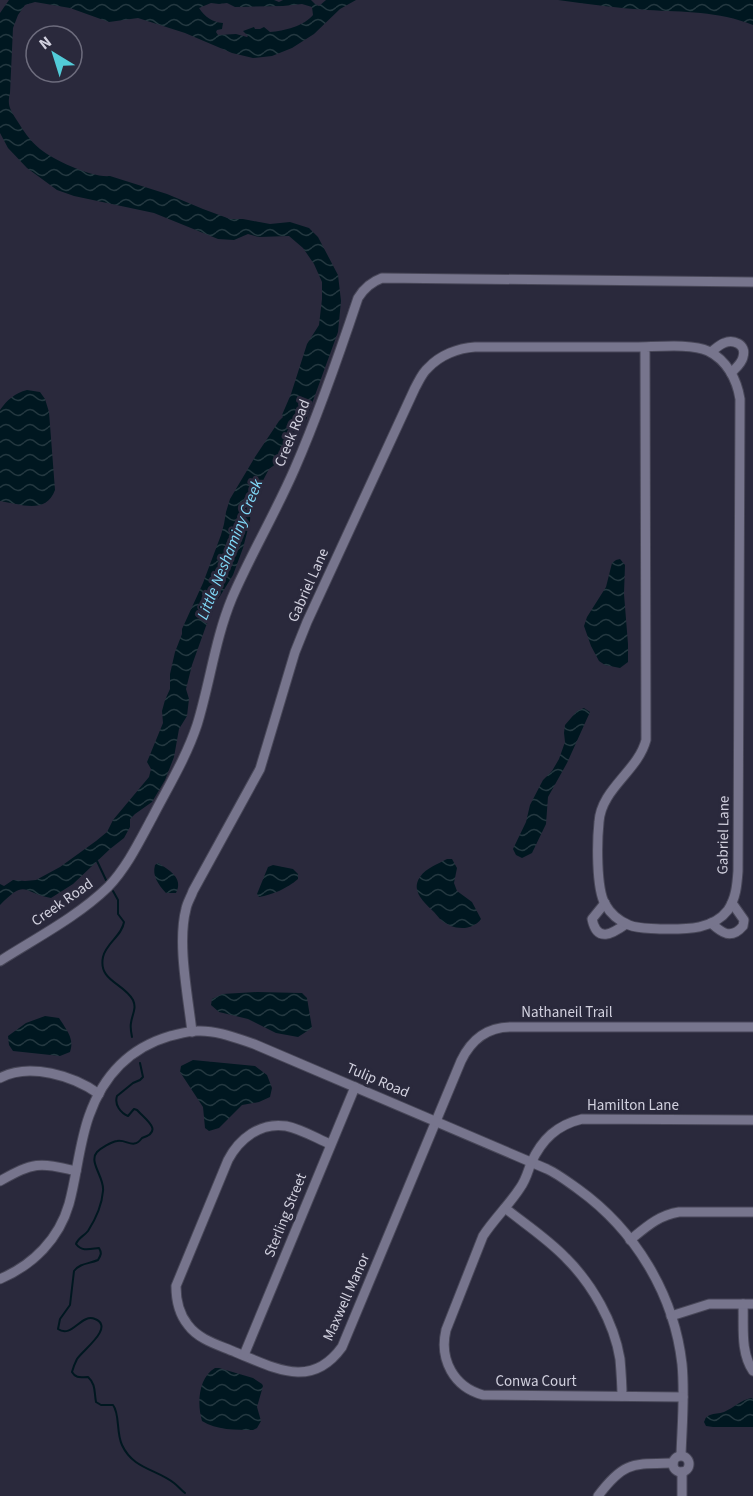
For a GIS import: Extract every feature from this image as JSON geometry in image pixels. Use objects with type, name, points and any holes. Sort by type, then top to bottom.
[{"type":"street","name":"Creek Road","points":[[0,961],[83,908],[112,882],[122,870],[176,775],[198,722],[224,618],[295,469],[363,289],[382,278],[753,282]]},
{"type":"street","name":"Gabriel Lane","points":[[711,352],[726,342],[741,345],[744,351],[743,358],[731,373]]},
{"type":"street","points":[[645,347],[646,740],[639,756],[606,799],[601,810],[599,821],[600,886],[605,903],[612,913],[626,924],[640,928],[698,928],[711,922],[718,919],[732,903],[744,920],[738,932],[731,934],[722,933],[711,922]]},
{"type":"street","name":"Gabriel Lane","points":[[192,1032],[182,950],[182,926],[186,907],[260,769],[295,652],[307,622],[415,388],[426,369],[437,360],[462,348],[701,348],[711,352],[728,368],[738,386],[740,399],[738,871],[736,893],[732,903]]},
{"type":"street","points":[[605,903],[592,919],[594,927],[600,933],[607,935],[626,924]]},
{"type":"street","name":"Nathaneil Trail","points":[[436,1122],[461,1061],[471,1044],[489,1032],[504,1027],[753,1027]]},
{"type":"street","name":"Tulip Road","points":[[0,1279],[23,1267],[50,1243],[69,1204],[89,1116],[112,1073],[136,1051],[161,1039],[192,1032],[234,1037],[532,1162],[553,1172],[591,1198],[630,1239],[654,1276],[671,1316],[682,1365],[681,1455]]},
{"type":"street","points":[[0,1078],[14,1072],[39,1071],[75,1080],[99,1094]]},
{"type":"street","name":"Sterling Street","points":[[244,1355],[355,1087]]},
{"type":"street","name":"Hamilton Lane","points":[[532,1162],[550,1134],[563,1124],[582,1119],[753,1120]]},
{"type":"street","name":"Maxwell Manor","points":[[330,1144],[289,1127],[272,1126],[257,1130],[238,1144],[228,1160],[176,1286],[177,1301],[182,1315],[193,1331],[207,1340],[279,1370],[295,1372],[316,1370],[334,1358],[342,1347],[436,1122]]},
{"type":"street","name":"Conwa Court","points":[[532,1162],[522,1187],[483,1236],[446,1330],[444,1354],[455,1379],[465,1387],[483,1395],[683,1396]]},
{"type":"street","points":[[0,1181],[28,1166],[35,1165],[49,1164],[76,1171]]},
{"type":"street","points":[[505,1208],[566,1257],[590,1287],[605,1315],[616,1344],[620,1359],[622,1396]]},
{"type":"street","points":[[630,1239],[669,1214],[753,1212]]},
{"type":"street","points":[[671,1316],[709,1304],[748,1304],[745,1353],[753,1371]]},
{"type":"street","points":[[681,1455],[686,1457],[689,1463],[687,1469],[682,1472],[676,1470],[673,1463],[675,1458],[681,1455]]},
{"type":"street","points":[[598,1496],[615,1476],[631,1466],[641,1463],[673,1463]]},
{"type":"street","points":[[682,1472],[682,1496]]},
{"type":"water","name":"Little Neshaminy Creek","points":[[9,0],[274,0],[279,2],[311,0],[319,6],[326,0],[356,0],[340,9],[314,34],[292,48],[272,56],[253,58],[232,53],[185,33],[138,18],[109,22],[70,8],[35,2],[25,5],[18,15],[13,28],[9,104],[19,123],[36,146],[73,167],[167,194],[230,219],[270,224],[290,222],[309,228],[318,237],[338,275],[341,301],[338,332],[306,420],[281,460],[269,469],[258,490],[251,507],[243,548],[233,575],[217,601],[206,626],[186,689],[189,699],[187,716],[179,729],[174,757],[165,780],[152,802],[130,819],[130,827],[124,838],[73,884],[51,898],[25,889],[20,890],[0,905],[0,884],[4,886],[13,880],[36,880],[60,867],[107,832],[113,820],[149,777],[151,769],[147,762],[163,723],[162,711],[170,689],[170,674],[182,629],[221,535],[230,499],[255,457],[283,417],[307,344],[319,325],[322,282],[303,248],[289,236],[259,237],[248,234],[234,240],[218,239],[154,213],[74,196],[57,190],[27,168],[8,148],[0,133],[0,13]],"holes":[[[211,3],[227,3],[235,7],[302,4],[312,7],[313,15],[299,25],[281,30],[270,32],[264,27],[260,29],[254,27],[243,31],[247,37],[236,34],[218,35],[216,32],[222,29],[223,23],[215,22],[199,8]]]},
{"type":"water","points":[[558,0],[753,0],[753,25],[714,15]]},
{"type":"water","points":[[27,390],[40,392],[49,412],[55,490],[45,503],[32,506],[0,501],[0,410],[12,397]]},
{"type":"water","points":[[620,559],[625,565],[624,594],[628,662],[620,668],[605,665],[599,661],[584,626],[587,617],[606,587],[612,563]]},
{"type":"water","points":[[584,708],[590,712],[567,763],[548,797],[546,824],[532,853],[522,858],[516,855],[513,849],[526,822],[530,805],[543,780],[559,759],[565,742],[565,725],[577,711]]},
{"type":"water","points":[[452,859],[457,868],[454,883],[457,891],[472,902],[481,919],[467,928],[445,923],[423,901],[418,892],[417,882],[420,877],[432,866]]},
{"type":"water","points":[[158,863],[177,879],[176,893],[166,893],[158,883],[154,869]]},
{"type":"water","points":[[273,865],[293,869],[298,874],[298,879],[280,891],[259,897],[257,894],[268,867]]},
{"type":"water","points":[[302,993],[307,998],[312,1028],[298,1037],[276,1033],[248,1019],[219,1012],[211,1005],[212,999],[222,994]]},
{"type":"water","points":[[45,1016],[59,1018],[71,1038],[70,1052],[60,1056],[13,1051],[9,1045],[8,1036],[26,1023]]},
{"type":"water","points":[[193,1060],[255,1066],[267,1075],[272,1088],[270,1097],[242,1105],[219,1128],[209,1131],[205,1128],[203,1107],[180,1072],[181,1066]]},
{"type":"water","points":[[215,1368],[253,1378],[262,1384],[257,1407],[261,1421],[257,1428],[253,1430],[226,1429],[202,1421],[200,1392],[205,1378]]},
{"type":"water","points":[[753,1399],[753,1427],[706,1426],[704,1422],[707,1416],[724,1412]]},
{"type":"waterway","points":[[97,861],[106,880]]},
{"type":"waterway","points":[[113,891],[118,900],[118,914],[124,922],[123,927],[107,948],[102,965],[108,977],[124,989],[133,1000],[132,1037]]},
{"type":"waterway","points":[[140,1063],[143,1077],[117,1096],[116,1102],[121,1111],[128,1116],[134,1109],[137,1110],[151,1125],[152,1132],[136,1143],[117,1141],[106,1145],[95,1156],[95,1165],[103,1186],[102,1196],[91,1227],[76,1244],[84,1249],[99,1248],[101,1254],[98,1260],[82,1265],[74,1271],[70,1305],[60,1319],[58,1329],[68,1331],[90,1318],[100,1323],[100,1333],[77,1359],[72,1372],[77,1377],[88,1377],[91,1380],[94,1385],[96,1402],[101,1405],[113,1405],[117,1413],[120,1440],[132,1459],[167,1478],[185,1493]]}]
